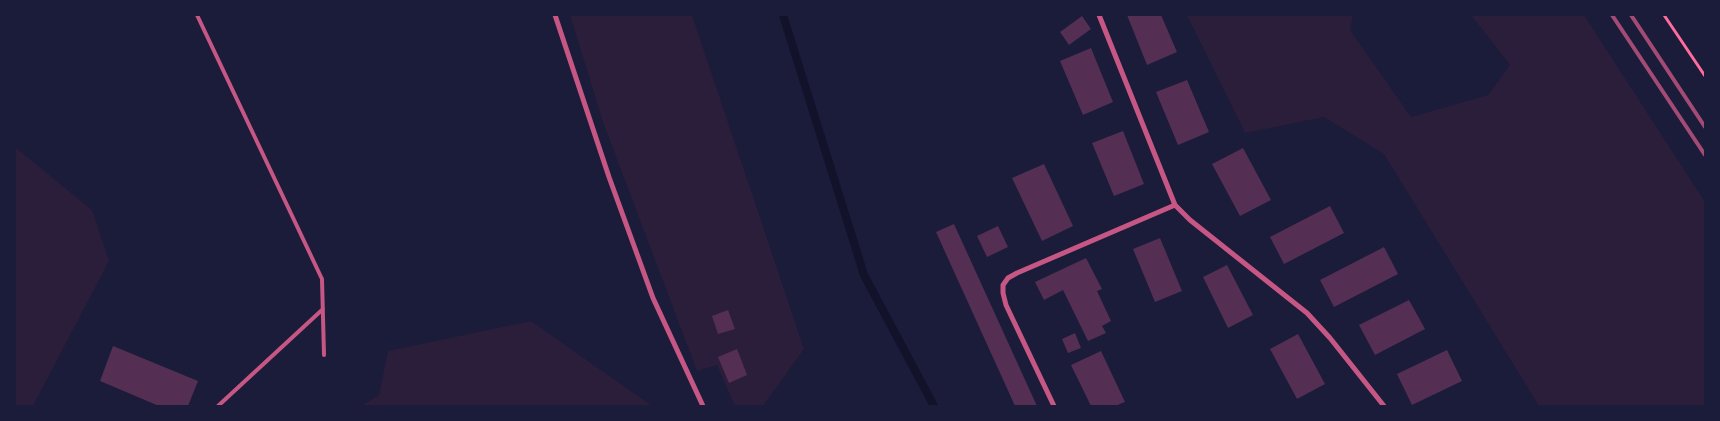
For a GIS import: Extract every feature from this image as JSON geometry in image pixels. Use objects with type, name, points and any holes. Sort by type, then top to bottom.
[{"type":"street","points":[[555,15],[609,177],[653,298],[703,406]]},
{"type":"street","points":[[1099,15],[1175,206],[1307,313],[1330,338],[1384,406]]},
{"type":"street","points":[[1054,406],[1002,294],[1008,278],[1175,206]]},
{"type":"lane","points":[[197,15],[322,279],[324,355]]},
{"type":"lane","points":[[218,406],[323,309]]},
{"type":"path","points":[[1664,15],[1705,76]]},
{"type":"shaded area","points":[[570,15],[692,15],[804,349],[763,406],[735,406],[717,365],[697,371],[603,122]]},
{"type":"shaded area","points":[[1187,15],[1353,15],[1350,30],[1411,117],[1488,95],[1510,65],[1471,15],[1584,15],[1705,202],[1705,406],[1539,406],[1384,154],[1324,117],[1245,133]]},
{"type":"shaded area","points":[[15,147],[92,210],[109,261],[33,406],[15,406]]},
{"type":"shaded area","points":[[531,321],[652,406],[361,406],[379,395],[388,351]]},
{"type":"building","points":[[1127,15],[1161,15],[1177,52],[1147,65]]},
{"type":"building","points":[[1082,16],[1091,29],[1069,45],[1060,32]]},
{"type":"building","points":[[1091,48],[1113,102],[1083,115],[1060,61]]},
{"type":"building","points":[[1187,80],[1209,132],[1178,145],[1156,92]]},
{"type":"building","points":[[1123,131],[1144,184],[1114,196],[1092,143]]},
{"type":"building","points":[[1243,148],[1271,200],[1240,216],[1212,164]]},
{"type":"building","points":[[1044,164],[1073,226],[1042,241],[1012,178]]},
{"type":"building","points":[[1330,206],[1344,233],[1284,264],[1270,237]]},
{"type":"building","points":[[954,224],[1037,406],[1015,406],[936,232]]},
{"type":"building","points":[[998,226],[1008,247],[987,257],[977,236]]},
{"type":"building","points":[[1160,238],[1182,291],[1155,302],[1133,249]]},
{"type":"building","points":[[1384,247],[1398,274],[1334,307],[1320,280]]},
{"type":"building","points":[[1086,258],[1102,289],[1097,291],[1111,321],[1102,326],[1106,333],[1088,341],[1063,290],[1044,300],[1035,282]]},
{"type":"building","points":[[1227,265],[1253,315],[1228,328],[1203,277]]},
{"type":"building","points":[[1409,300],[1425,329],[1375,355],[1359,325]]},
{"type":"building","points":[[728,310],[735,329],[718,334],[712,316]]},
{"type":"building","points":[[1075,333],[1081,348],[1068,353],[1062,339]]},
{"type":"building","points":[[1298,334],[1325,384],[1297,399],[1270,349]]},
{"type":"building","points":[[113,346],[198,381],[188,406],[159,406],[100,381]]},
{"type":"building","points":[[737,349],[747,375],[729,383],[718,357]]},
{"type":"building","points":[[1447,350],[1462,381],[1412,405],[1397,374]]},
{"type":"building","points":[[1101,351],[1125,402],[1115,406],[1091,406],[1071,365]]},
{"type":"waterway","points":[[783,15],[864,275],[934,406]]},
{"type":"railway","points":[[1612,15],[1705,155]]},
{"type":"railway","points":[[1631,15],[1705,127]]}]
